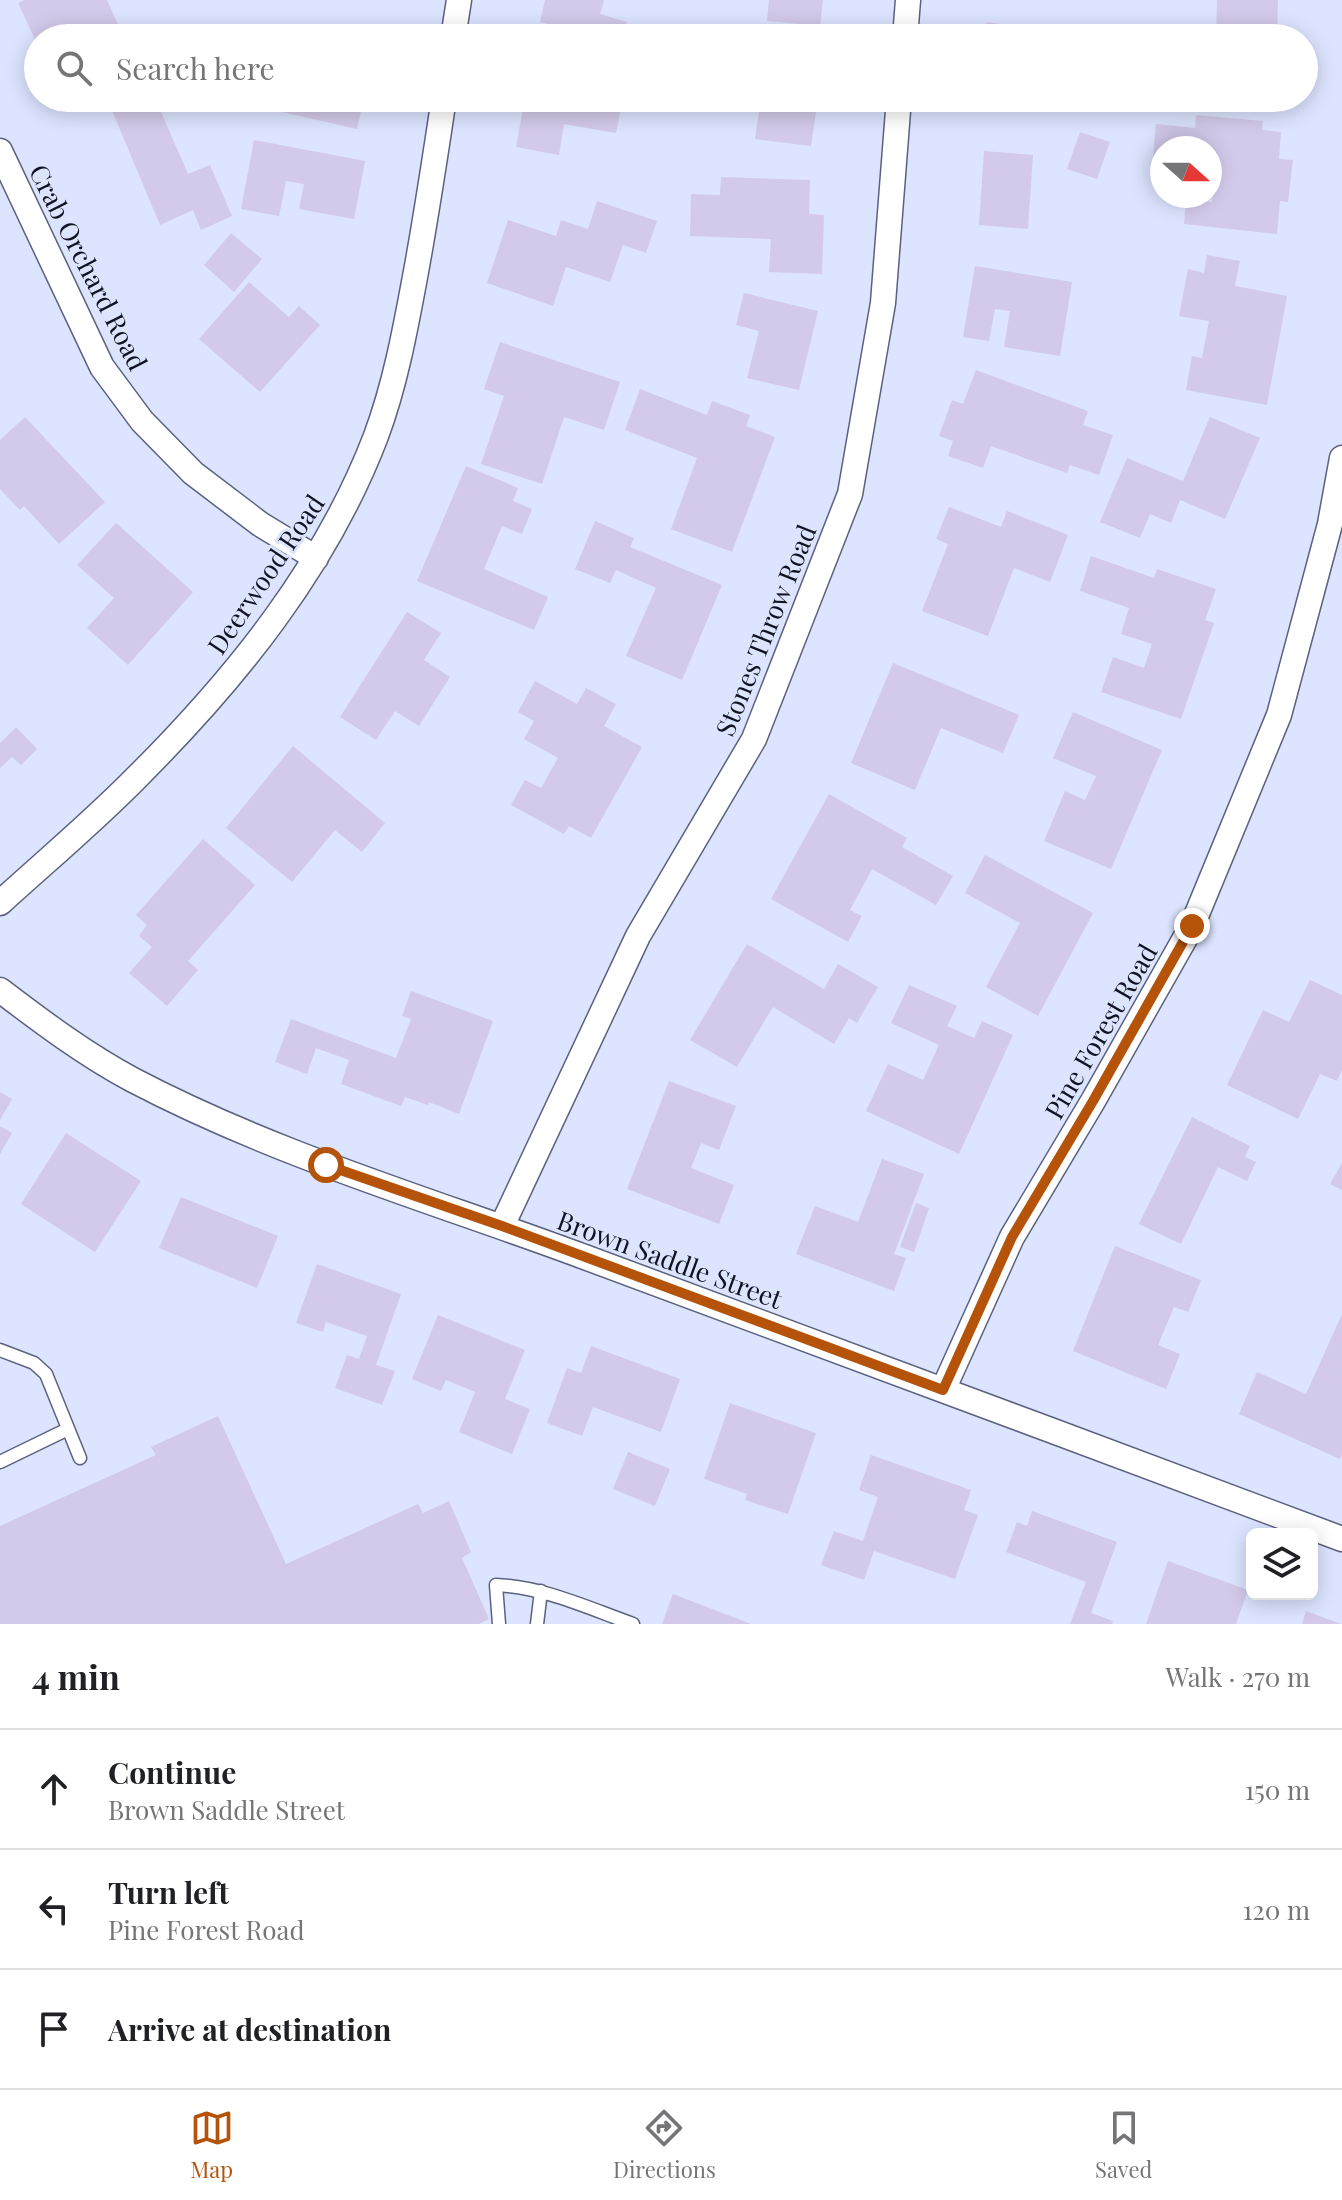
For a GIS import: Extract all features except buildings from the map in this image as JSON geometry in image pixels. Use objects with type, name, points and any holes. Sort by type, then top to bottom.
[{"type":"street","points":[[455,24],[459,0]]},
{"type":"street","points":[[906,24],[908,0]]},
{"type":"street","name":"Deerwood Road","points":[[0,903],[138,777],[223,685],[316,558],[351,495],[372,446],[401,352],[442,112]]},
{"type":"street","name":"Stones Throw Road","points":[[502,1226],[638,936],[754,739],[850,494],[883,303],[898,112]]},
{"type":"street","name":"Crab Orchard Road","points":[[0,151],[102,367],[142,421],[193,473],[260,524],[316,558]]},
{"type":"street","name":"Pine Forest Road","points":[[943,1390],[1012,1237],[1192,926],[1279,715],[1330,524],[1342,458]]},
{"type":"street","name":"Brown Saddle Street","points":[[0,990],[47,1026],[131,1079],[236,1129],[326,1165],[502,1226],[1342,1539]]},
{"type":"lane","points":[[0,1350],[34,1363],[46,1374],[80,1458]]},
{"type":"lane","points":[[0,1462],[68,1429]]},
{"type":"lane","points":[[499,1624],[496,1585],[541,1591],[633,1624]]},
{"type":"lane","points":[[537,1624],[541,1591]]},
{"type":"route","points":[[326,1165],[502,1226],[943,1390],[1012,1237],[1192,926]]}]
